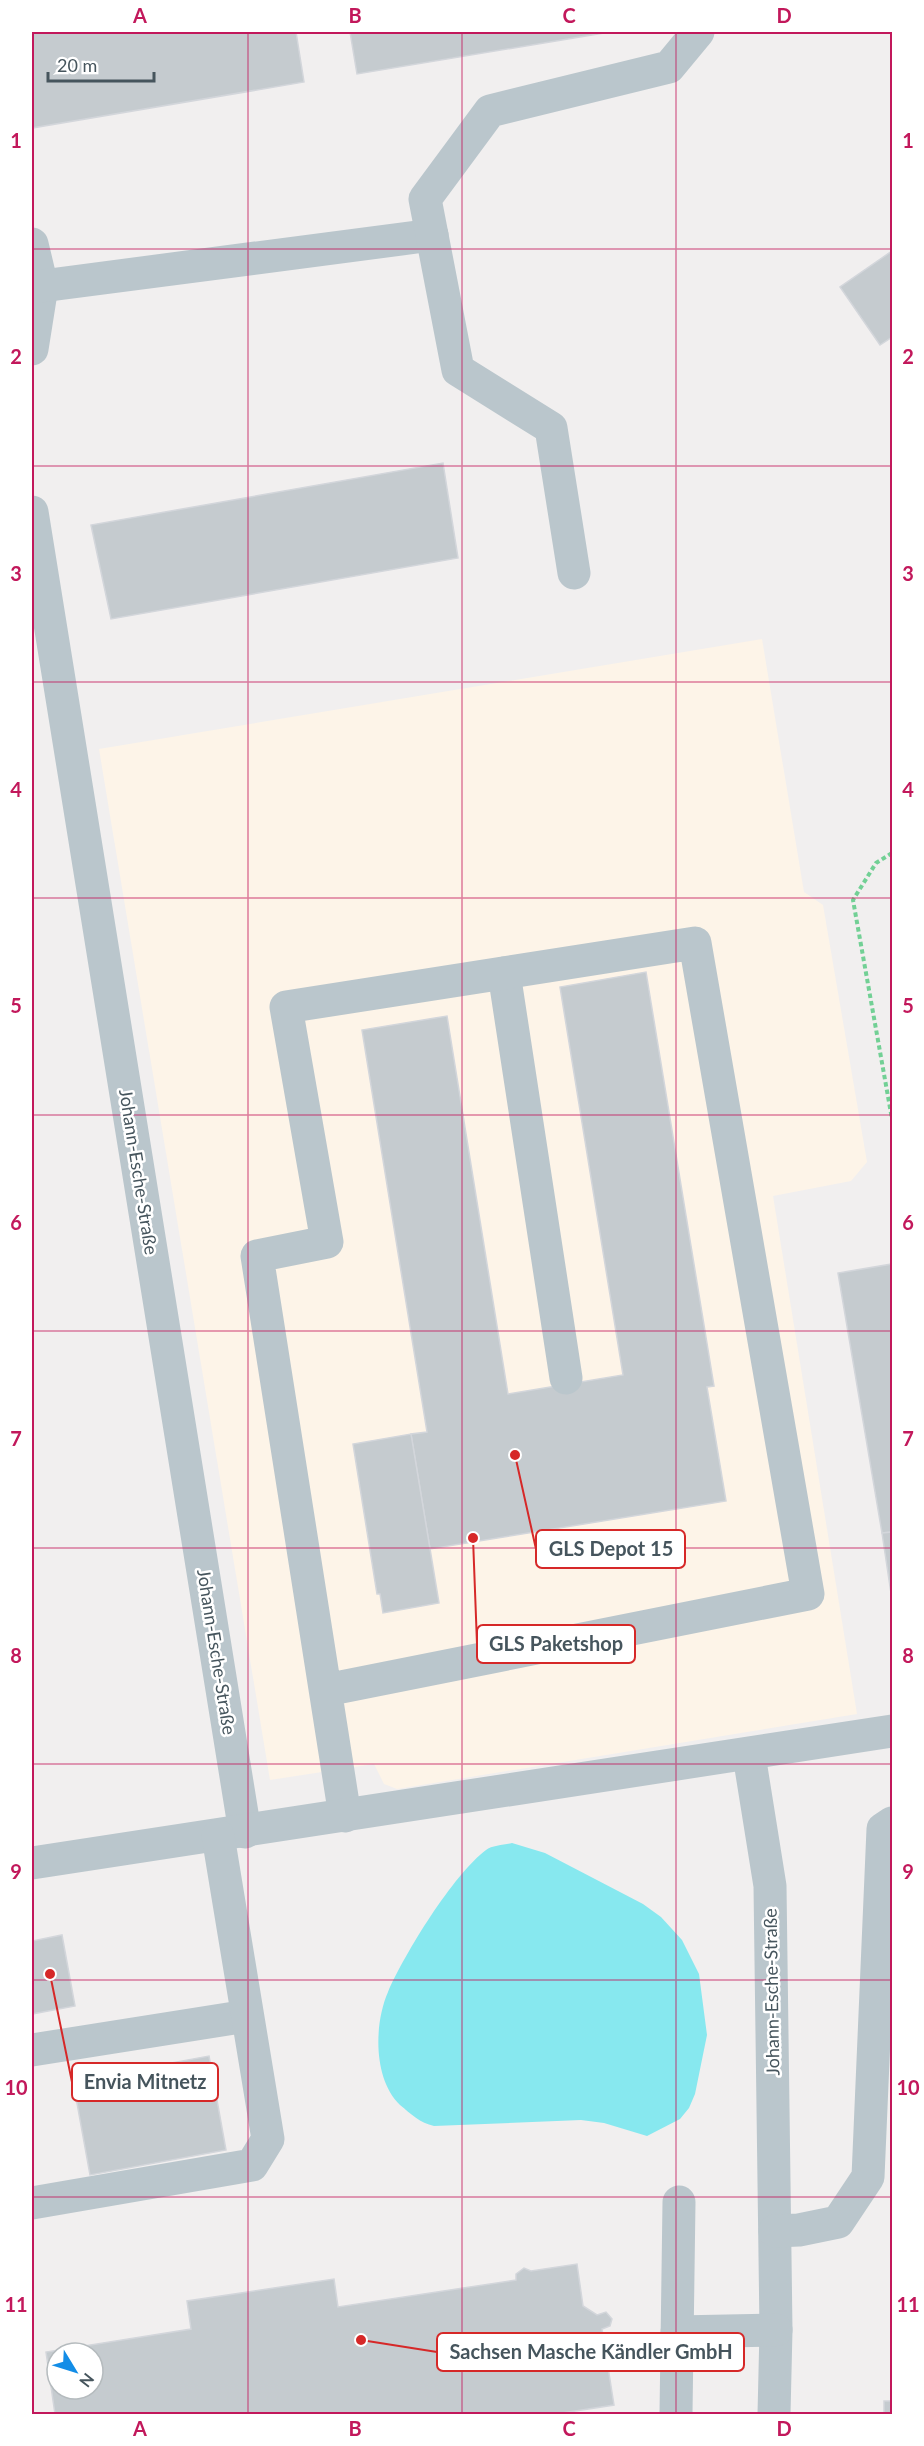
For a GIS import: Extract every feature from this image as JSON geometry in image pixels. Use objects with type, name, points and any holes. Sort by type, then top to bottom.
[{"type":"street","points":[[574,573],[551,428],[458,370],[425,199],[490,111],[669,67],[698,32]]},
{"type":"street","points":[[42,286],[432,235]]},
{"type":"street","points":[[32,244],[42,286],[32,348]]},
{"type":"street","name":"Johann-Esche-Straße","points":[[32,512],[232,1834],[246,2016],[268,2139],[252,2165],[32,2202]]},
{"type":"street","points":[[326,1690],[808,1594],[695,943],[286,1007],[327,1242],[257,1256],[345,1816]]},
{"type":"street","points":[[504,973],[566,1378]]},
{"type":"street","points":[[32,1863],[748,1755],[892,1731]]},
{"type":"street","name":"Johann-Esche-Straße","points":[[748,1755],[770,1886],[787,2230],[763,2330],[774,2415]]},
{"type":"street","points":[[787,2230],[838,2222],[868,2177],[883,1829],[892,1823]]},
{"type":"street","points":[[32,2050],[246,2016]]},
{"type":"street","points":[[676,2415],[679,2202]]},
{"type":"street","points":[[677,2332],[763,2330]]},
{"type":"path","points":[[892,853],[876,863],[853,900],[892,1119]]},
{"type":"shaded area","points":[[762,639],[804,892],[823,905],[867,1162],[851,1181],[773,1196],[857,1714],[397,1789],[384,1784],[374,1764],[270,1780],[99,749]]},
{"type":"water","points":[[512,1843],[545,1853],[643,1904],[661,1917],[682,1940],[699,1974],[707,2035],[695,2094],[689,2108],[680,2119],[647,2136],[604,2123],[581,2120],[434,2126],[412,2115],[391,2094],[385,2081],[379,2051],[380,2020],[388,1992],[418,1937],[459,1877],[489,1848]]},
{"type":"building","points":[[32,32],[296,32],[304,82],[32,128]]},
{"type":"building","points":[[350,32],[610,32],[357,74]]},
{"type":"building","points":[[892,251],[892,337],[880,345],[840,287]]},
{"type":"building","points":[[443,463],[458,558],[111,619],[91,525]]},
{"type":"building","points":[[646,972],[714,1386],[707,1387],[726,1501],[430,1549],[411,1434],[427,1432],[362,1030],[447,1016],[508,1394],[623,1375],[560,987]]},
{"type":"building","points":[[892,1264],[892,1532],[882,1533],[838,1273]]},
{"type":"building","points":[[411,1434],[439,1603],[383,1613],[380,1594],[377,1594],[353,1444]]},
{"type":"building","points":[[892,1532],[892,1600],[882,1533]]},
{"type":"building","points":[[62,1935],[75,2006],[32,2014],[32,1941]]},
{"type":"building","points":[[209,2056],[226,2150],[90,2175],[73,2081]]},
{"type":"building","points":[[577,2264],[583,2306],[597,2315],[606,2312],[612,2319],[610,2326],[602,2329],[614,2405],[556,2414],[55,2414],[53,2401],[105,2401],[105,2343],[191,2329],[187,2301],[334,2279],[338,2307],[516,2280],[516,2274],[524,2268],[531,2271]]},
{"type":"building","points":[[884,2401],[892,2401],[892,2414],[884,2414]]},
{"type":"place","name":"GLS Depot 15","points":[[515,1455]]},
{"type":"place","name":"GLS Paketshop","points":[[473,1538]]},
{"type":"place","name":"Envia Mitnetz","points":[[50,1974]]},
{"type":"place","name":"Sachsen Masche Kändler GmbH","points":[[361,2340]]}]
